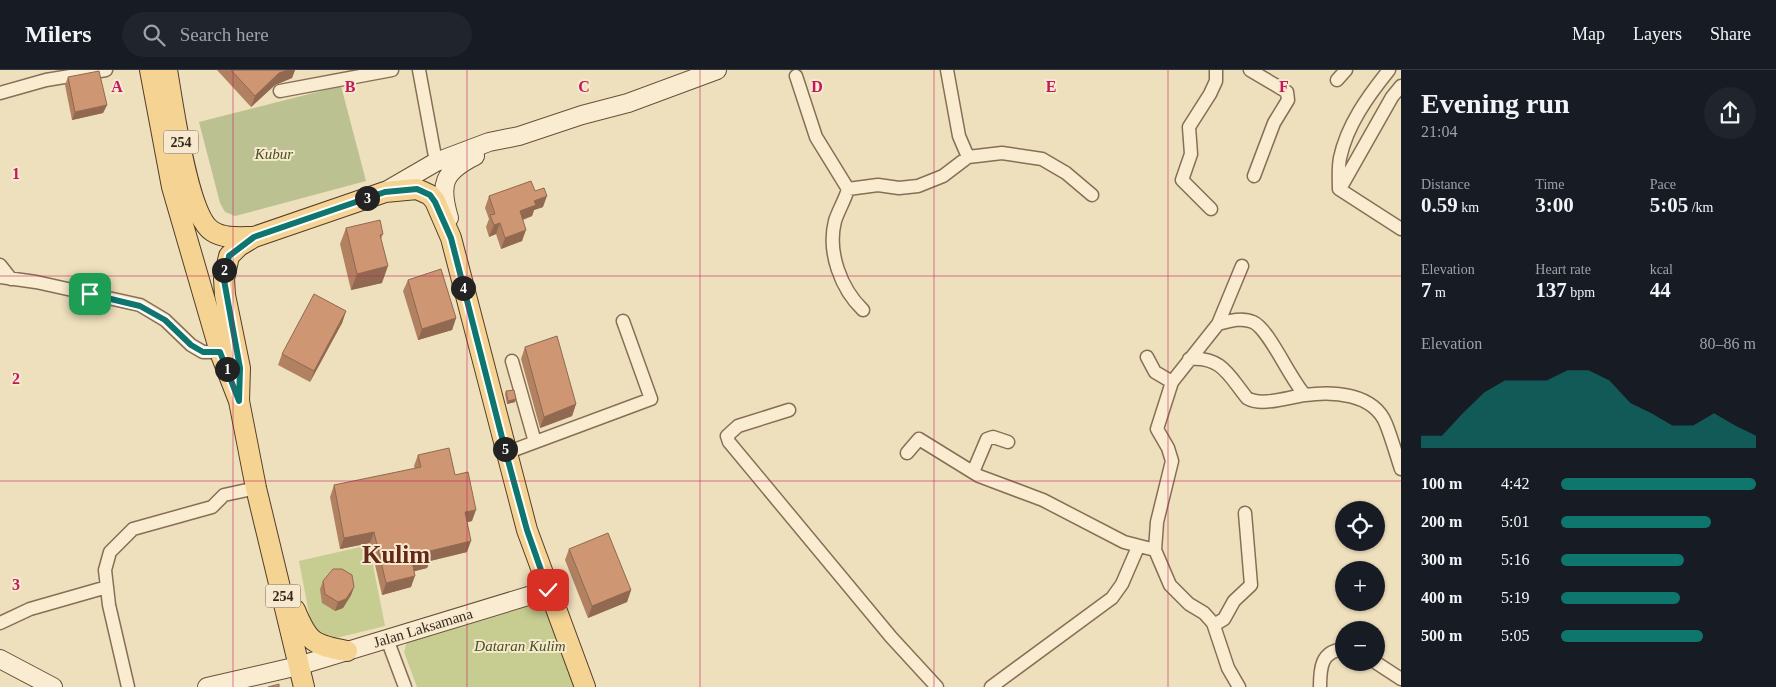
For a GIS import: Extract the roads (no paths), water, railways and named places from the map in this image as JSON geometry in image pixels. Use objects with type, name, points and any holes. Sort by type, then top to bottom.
[{"type":"main road","name":"254","points":[[150,70],[172,187],[220,352],[239,401],[256,488],[304,687]]},
{"type":"main road","name":"254","points":[[168,70],[194,203],[204,225],[222,236],[254,237],[385,192],[417,189],[430,195],[435,202],[451,238],[527,530],[585,687]]},
{"type":"main road","points":[[385,192],[436,162],[489,142],[519,136],[582,115],[628,103],[718,70]]},
{"type":"main road","points":[[451,238],[452,227],[443,192],[446,178],[461,164],[519,136]]},
{"type":"main road","points":[[239,401],[240,368],[224,280],[229,256],[254,237]]},
{"type":"main road","points":[[278,576],[308,638],[320,646],[347,651]]},
{"type":"main road","name":"Jalan Laksamana","points":[[207,687],[298,666],[548,590]]},
{"type":"main road","points":[[2,665],[53,687]]},
{"type":"street","points":[[0,93],[46,80],[106,70]]},
{"type":"street","points":[[280,91],[392,70]]},
{"type":"street","points":[[419,70],[436,162]]},
{"type":"street","points":[[947,70],[960,136],[968,157]]},
{"type":"street","points":[[1211,209],[1182,180],[1191,154],[1189,127],[1210,94],[1216,80],[1216,70]]},
{"type":"street","points":[[1250,70],[1287,92],[1288,100],[1274,123],[1254,176]]},
{"type":"street","points":[[1340,189],[1340,159],[1353,122],[1371,92],[1389,70]]},
{"type":"street","points":[[796,76],[816,137],[848,189]]},
{"type":"street","points":[[1340,189],[1392,97],[1401,86]]},
{"type":"street","points":[[848,189],[878,185],[899,188],[918,186],[943,176],[968,157],[1002,153],[1042,159],[1066,173],[1092,195]]},
{"type":"street","points":[[848,189],[835,221],[833,245],[840,278],[853,300],[863,310]]},
{"type":"street","points":[[1340,189],[1401,229]]},
{"type":"street","points":[[0,265],[6,278],[140,306],[165,320],[191,345],[203,352],[220,352]]},
{"type":"street","points":[[1239,687],[1228,668],[1214,625],[1204,613],[1189,604],[1170,585],[1155,550],[1158,522],[1172,461],[1168,448],[1157,429],[1172,382],[1189,358],[1218,324],[1242,266]]},
{"type":"street","points":[[1218,324],[1240,319],[1254,322],[1268,338],[1297,386],[1305,395]]},
{"type":"street","points":[[506,453],[651,399],[623,321]]},
{"type":"street","points":[[1147,357],[1156,372],[1172,382]]},
{"type":"street","points":[[1189,358],[1213,360],[1220,365],[1246,398],[1252,401],[1327,392],[1354,397],[1375,408],[1386,422],[1401,469]]},
{"type":"street","points":[[512,361],[535,442]]},
{"type":"street","points":[[789,410],[735,429],[728,436],[729,442],[891,636],[937,687]]},
{"type":"street","points":[[973,472],[987,439],[993,437],[1008,442]]},
{"type":"street","points":[[907,453],[918,439],[973,472],[1043,500],[1095,529],[1138,547],[1155,550]]},
{"type":"street","points":[[128,687],[104,570],[110,552],[133,529],[212,507],[224,495],[256,488]]},
{"type":"street","points":[[1214,625],[1224,618],[1234,601],[1251,585],[1245,513]]},
{"type":"street","points":[[991,687],[1112,598],[1122,584],[1138,547]]},
{"type":"street","points":[[0,623],[30,609],[107,587]]},
{"type":"street","points":[[387,639],[405,687]]},
{"type":"street","points":[[1320,687],[1320,670],[1324,657],[1335,650]]},
{"type":"street","points":[[1385,668],[1401,678]]},
{"type":"district","name":"Kulim","points":[[396,554]]},
{"type":"park label","name":"Kubur","points":[[274,154]]},
{"type":"park label","name":"Dataran Kulim","points":[[520,646]]}]
